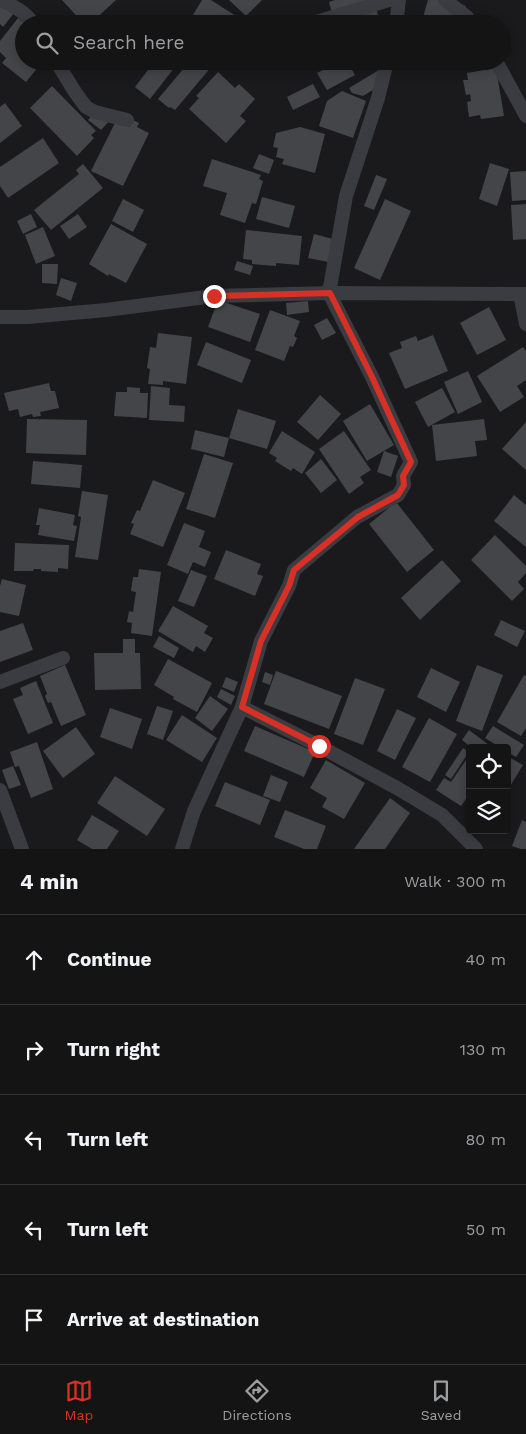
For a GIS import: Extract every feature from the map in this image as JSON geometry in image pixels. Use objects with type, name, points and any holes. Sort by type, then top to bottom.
[{"type":"street","points":[[1,0],[18,9],[25,15]]},
{"type":"street","points":[[340,15],[389,0]]},
{"type":"street","points":[[397,15],[399,0]]},
{"type":"street","points":[[445,0],[464,15]]},
{"type":"street","points":[[61,70],[74,92],[86,107],[95,112],[127,120]]},
{"type":"street","points":[[182,849],[194,811],[242,707],[261,641],[289,586],[294,570],[358,517],[398,495],[404,485],[403,476],[411,462],[372,377],[330,293],[346,196],[378,98],[385,70]]},
{"type":"street","points":[[501,70],[526,116]]},
{"type":"street","points":[[0,317],[28,317],[106,310],[214,296],[330,293],[523,294],[526,324]]},
{"type":"street","points":[[0,682],[63,658]]},
{"type":"street","points":[[242,707],[397,788],[442,815],[476,849]]},
{"type":"street","points":[[0,790],[22,849]]},
{"type":"building","points":[[0,0],[18,8],[3,27],[0,24]]},
{"type":"building","points":[[62,0],[116,0],[100,15],[76,15]]},
{"type":"building","points":[[202,0],[211,0],[234,15],[193,15]]},
{"type":"building","points":[[229,0],[262,0],[247,15]]},
{"type":"building","points":[[335,0],[374,0],[378,15],[333,15],[329,2]]},
{"type":"building","points":[[428,0],[446,0],[466,6],[464,15],[424,15]]},
{"type":"building","points":[[15,22],[15,70],[36,70],[26,82],[2,63],[6,58],[0,52],[0,41]]},
{"type":"building","points":[[148,70],[173,70],[150,99],[135,87]]},
{"type":"building","points":[[182,70],[209,70],[175,110],[169,108],[158,99]]},
{"type":"building","points":[[323,70],[352,70],[355,75],[327,90],[317,73]]},
{"type":"building","points":[[379,70],[386,82],[363,96],[352,93],[349,88]]},
{"type":"building","points":[[496,70],[504,116],[481,119],[480,115],[469,117],[467,102],[471,101],[470,94],[466,95],[463,80],[468,80],[467,73]]},
{"type":"building","points":[[218,72],[235,88],[239,84],[255,99],[240,116],[246,121],[226,143],[189,109],[199,98],[196,96]]},
{"type":"building","points":[[313,84],[320,97],[293,110],[287,97]]},
{"type":"building","points":[[52,86],[96,131],[91,135],[94,138],[77,156],[30,108]]},
{"type":"building","points":[[342,91],[366,101],[353,138],[319,126],[327,101]]},
{"type":"building","points":[[5,103],[22,126],[0,143],[0,107]]},
{"type":"building","points":[[100,106],[113,117],[101,130],[88,120]]},
{"type":"building","points":[[118,117],[127,117],[139,123],[137,127],[149,133],[123,186],[91,171]]},
{"type":"building","points":[[300,127],[325,134],[315,173],[282,164],[284,159],[276,157],[278,148],[273,147],[276,133]]},
{"type":"building","points":[[43,138],[59,163],[8,198],[0,186],[0,167]]},
{"type":"building","points":[[259,154],[274,160],[269,174],[253,168]]},
{"type":"building","points":[[212,159],[261,175],[259,179],[263,181],[256,204],[252,203],[245,223],[220,215],[227,193],[203,186]]},
{"type":"building","points":[[490,163],[509,169],[497,206],[479,199]]},
{"type":"building","points":[[83,164],[103,188],[51,230],[34,210],[79,174],[76,170]]},
{"type":"building","points":[[526,171],[526,200],[512,201],[510,172]]},
{"type":"building","points":[[376,175],[387,179],[374,210],[364,206]]},
{"type":"building","points":[[262,197],[295,206],[289,228],[256,219]]},
{"type":"building","points":[[123,199],[144,210],[133,232],[112,221]]},
{"type":"building","points":[[385,199],[411,211],[380,280],[354,268]]},
{"type":"building","points":[[526,204],[526,239],[513,240],[511,205]]},
{"type":"building","points":[[31,214],[37,227],[23,234],[17,221]]},
{"type":"building","points":[[78,214],[87,227],[69,239],[60,226]]},
{"type":"building","points":[[111,224],[147,244],[126,283],[109,274],[108,276],[89,264]]},
{"type":"building","points":[[43,227],[55,256],[36,264],[25,235]]},
{"type":"building","points":[[246,230],[302,236],[299,265],[276,263],[276,266],[252,264],[252,260],[243,259]]},
{"type":"building","points":[[314,234],[333,239],[328,262],[308,258]]},
{"type":"building","points":[[237,261],[253,266],[250,275],[234,270]]},
{"type":"building","points":[[42,264],[58,264],[57,284],[42,283]]},
{"type":"building","points":[[61,278],[77,283],[71,301],[56,295]]},
{"type":"building","points":[[218,300],[260,314],[250,342],[208,327]]},
{"type":"building","points":[[308,301],[309,312],[287,315],[286,303]]},
{"type":"building","points":[[489,307],[506,340],[477,355],[460,323]]},
{"type":"building","points":[[270,310],[300,321],[294,336],[297,338],[293,347],[290,346],[284,361],[255,350]]},
{"type":"building","points":[[327,318],[336,333],[322,340],[314,325]]},
{"type":"building","points":[[158,333],[192,337],[186,384],[163,381],[163,385],[148,384],[150,369],[147,368],[150,347],[156,348]]},
{"type":"building","points":[[433,335],[448,371],[405,389],[389,353],[402,348],[400,342],[416,336],[418,341]]},
{"type":"building","points":[[206,342],[251,360],[242,383],[197,365]]},
{"type":"building","points":[[523,347],[526,351],[526,380],[517,386],[524,397],[500,412],[477,376]]},
{"type":"building","points":[[468,371],[482,402],[458,414],[444,382]]},
{"type":"building","points":[[49,383],[51,391],[55,391],[59,408],[40,412],[41,416],[33,417],[32,414],[20,417],[18,409],[9,411],[4,393]]},
{"type":"building","points":[[151,386],[170,388],[169,405],[185,406],[184,422],[149,420]]},
{"type":"building","points":[[127,387],[140,388],[140,393],[148,393],[147,418],[114,416],[116,392],[127,392]]},
{"type":"building","points":[[442,388],[455,412],[428,427],[415,402]]},
{"type":"building","points":[[320,395],[341,414],[318,440],[297,422]]},
{"type":"building","points":[[370,404],[394,445],[367,461],[343,421]]},
{"type":"building","points":[[238,409],[276,421],[267,449],[229,438]]},
{"type":"building","points":[[27,419],[87,420],[86,455],[26,453]]},
{"type":"building","points":[[484,419],[487,440],[475,441],[477,456],[436,461],[432,425]]},
{"type":"building","points":[[526,422],[526,470],[502,449]]},
{"type":"building","points":[[195,430],[229,438],[224,457],[191,449]]},
{"type":"building","points":[[282,431],[315,452],[302,474],[293,468],[291,471],[275,461],[277,458],[269,453]]},
{"type":"building","points":[[344,431],[371,470],[360,477],[364,483],[349,494],[319,449]]},
{"type":"building","points":[[384,451],[398,456],[391,477],[377,472]]},
{"type":"building","points":[[204,454],[233,463],[215,518],[186,509]]},
{"type":"building","points":[[321,459],[337,480],[321,493],[305,473]]},
{"type":"building","points":[[33,461],[82,465],[80,488],[31,484]]},
{"type":"building","points":[[153,480],[185,493],[163,547],[130,534],[134,524],[131,523],[137,510],[140,511]]},
{"type":"building","points":[[82,491],[108,495],[98,560],[75,557],[81,517],[78,516]]},
{"type":"building","points":[[514,495],[526,505],[526,547],[494,521]]},
{"type":"building","points":[[396,502],[434,550],[407,572],[369,524]]},
{"type":"building","points":[[39,508],[75,515],[73,525],[77,526],[74,541],[38,535],[40,525],[36,525]]},
{"type":"building","points":[[184,523],[205,531],[199,547],[211,552],[205,567],[193,562],[188,574],[167,565]]},
{"type":"building","points":[[495,535],[526,566],[526,573],[518,582],[524,589],[512,601],[471,560]]},
{"type":"building","points":[[15,543],[69,545],[68,569],[58,568],[58,572],[41,571],[41,569],[14,571]]},
{"type":"building","points":[[226,550],[261,564],[257,574],[263,576],[255,596],[214,579]]},
{"type":"building","points":[[442,560],[461,581],[420,620],[401,598]]},
{"type":"building","points":[[139,569],[161,572],[152,636],[131,633],[132,623],[127,622],[129,611],[133,612],[136,592],[131,591],[133,577],[138,577]]},
{"type":"building","points":[[191,570],[207,576],[194,607],[178,601]]},
{"type":"building","points":[[2,579],[26,585],[19,616],[0,612],[0,586]]},
{"type":"building","points":[[173,606],[208,626],[204,633],[213,638],[205,652],[196,646],[193,652],[158,631]]},
{"type":"building","points":[[501,620],[525,631],[517,647],[494,635]]},
{"type":"building","points":[[23,623],[33,650],[0,662],[0,631]]},
{"type":"building","points":[[159,636],[179,648],[174,658],[153,647]]},
{"type":"building","points":[[123,639],[135,639],[135,653],[140,653],[141,689],[95,690],[94,653],[123,653]]},
{"type":"building","points":[[168,659],[212,683],[197,712],[173,699],[174,697],[154,685]]},
{"type":"building","points":[[65,665],[86,715],[61,726],[51,702],[48,703],[45,696],[47,694],[40,676]]},
{"type":"building","points":[[477,665],[503,675],[482,731],[456,721]]},
{"type":"building","points":[[431,668],[460,682],[446,712],[417,697]]},
{"type":"building","points":[[276,671],[342,696],[329,729],[264,704]]},
{"type":"building","points":[[265,672],[273,675],[270,685],[262,682]]},
{"type":"building","points":[[524,675],[526,676],[526,728],[521,736],[497,722]]},
{"type":"building","points":[[226,677],[238,682],[234,692],[222,687]]},
{"type":"building","points":[[355,678],[385,689],[363,745],[334,734]]},
{"type":"building","points":[[36,681],[53,723],[28,734],[13,699],[23,695],[20,688]]},
{"type":"building","points":[[221,689],[235,696],[231,705],[217,697]]},
{"type":"building","points":[[210,696],[228,709],[212,731],[195,718]]},
{"type":"building","points":[[157,706],[173,711],[163,740],[147,734]]},
{"type":"building","points":[[110,708],[142,719],[132,749],[100,737]]},
{"type":"building","points":[[397,709],[416,718],[395,760],[377,751]]},
{"type":"building","points":[[182,715],[217,738],[202,762],[166,740]]},
{"type":"building","points":[[429,718],[457,734],[430,782],[402,767]]},
{"type":"building","points":[[255,726],[315,752],[304,777],[244,751]]},
{"type":"building","points":[[493,726],[524,745],[516,757],[511,754],[511,744],[495,744],[485,738]]},
{"type":"building","points":[[76,727],[95,754],[63,778],[43,751]]},
{"type":"building","points":[[469,730],[488,744],[467,744],[462,740]]},
{"type":"building","points":[[37,742],[53,789],[31,798],[19,766],[15,767],[10,752]]},
{"type":"building","points":[[463,748],[466,750],[466,756],[451,779],[445,775]]},
{"type":"building","points":[[511,758],[523,765],[511,784]]},
{"type":"building","points":[[326,760],[365,783],[344,819],[322,807],[327,798],[310,788]]},
{"type":"building","points":[[466,760],[466,799],[461,806],[436,790],[444,778],[451,782]]},
{"type":"building","points":[[13,766],[21,785],[9,789],[2,770]]},
{"type":"building","points":[[271,775],[288,782],[280,802],[263,796]]},
{"type":"building","points":[[115,776],[165,809],[147,836],[97,803]]},
{"type":"building","points":[[225,782],[270,800],[260,825],[215,806]]},
{"type":"building","points":[[390,798],[410,813],[385,849],[354,849]]},
{"type":"building","points":[[285,810],[326,826],[317,849],[304,849],[274,837]]},
{"type":"building","points":[[92,815],[119,831],[107,849],[92,849],[77,840]]},
{"type":"building","points":[[522,820],[526,822],[526,849],[512,846]]},
{"type":"route","points":[[214,296],[330,293],[372,377],[411,462],[403,476],[404,485],[398,495],[358,517],[294,570],[289,586],[261,641],[242,707],[319,746]]}]
